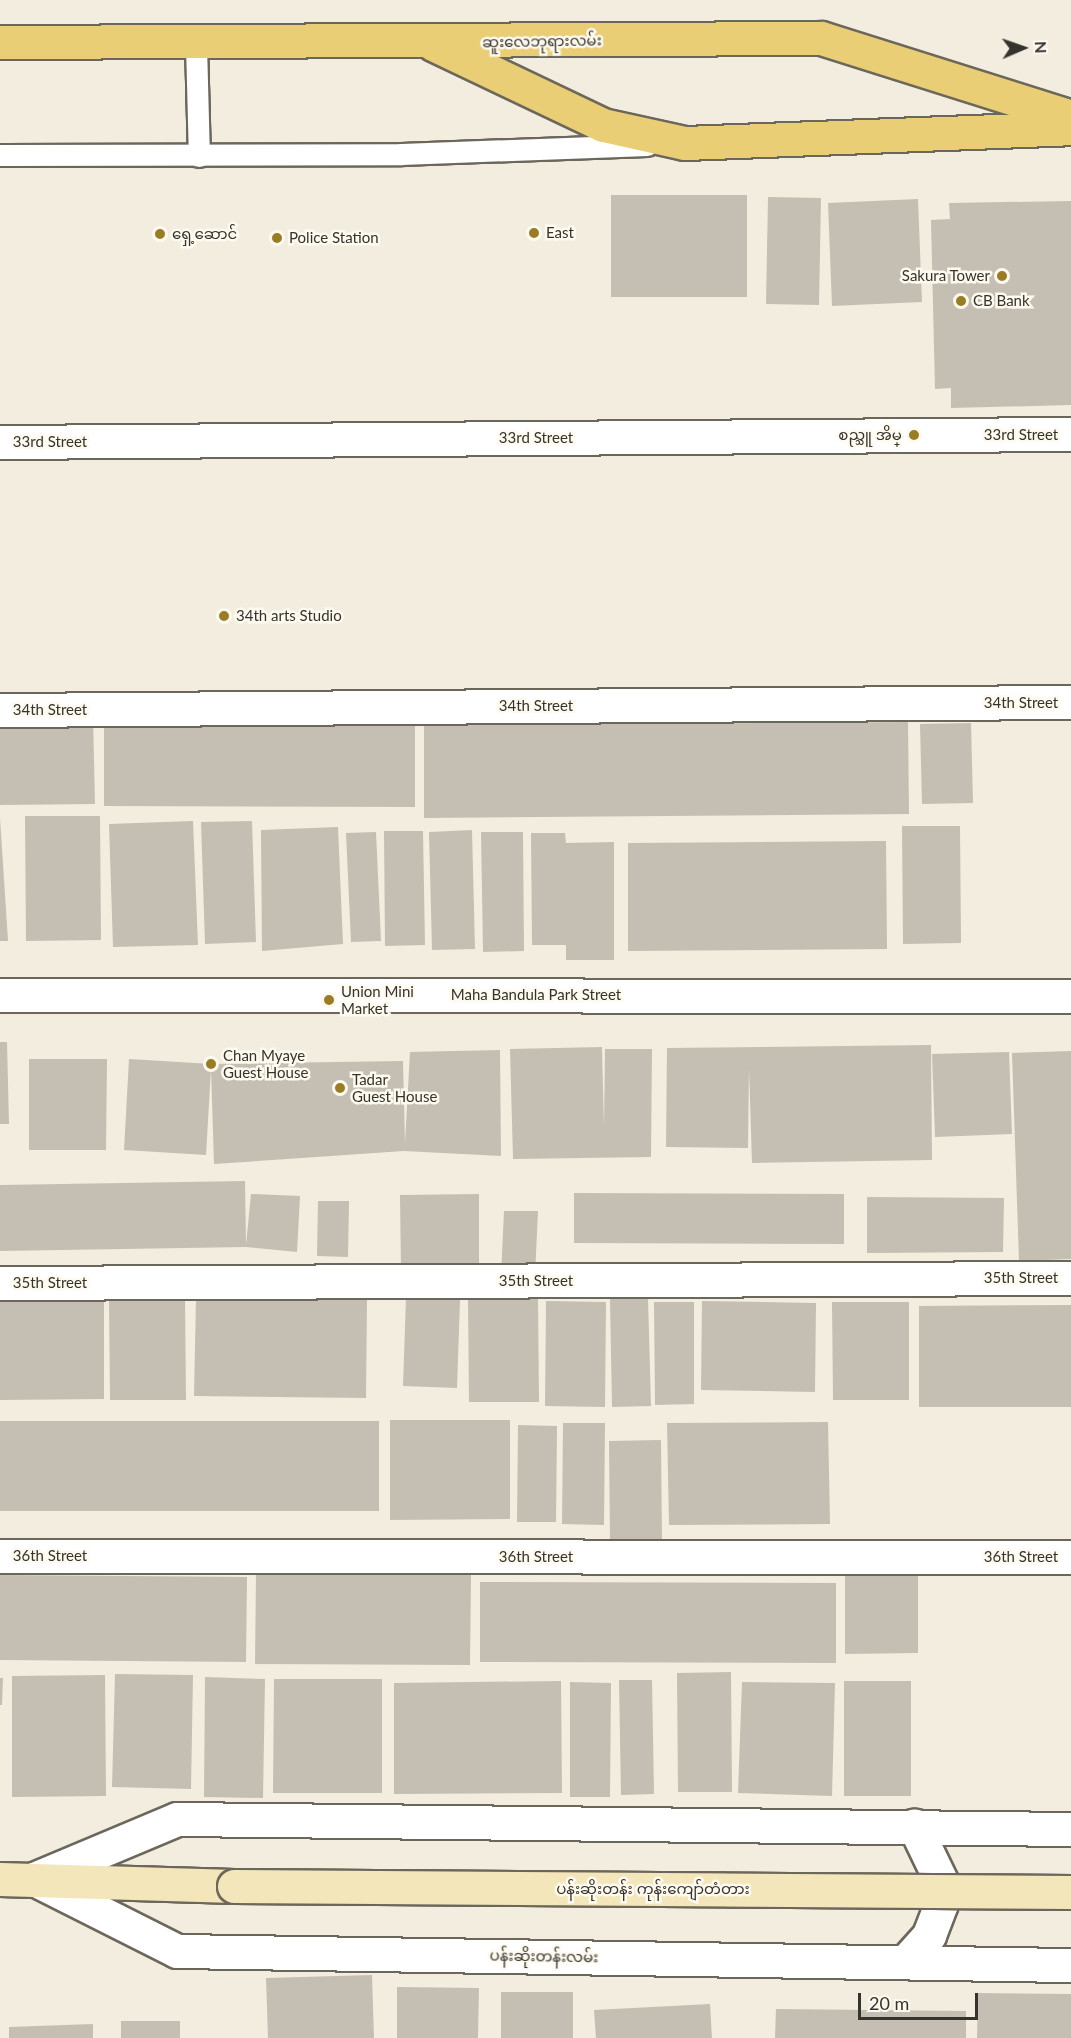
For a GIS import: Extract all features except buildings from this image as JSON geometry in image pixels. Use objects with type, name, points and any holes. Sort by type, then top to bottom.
[{"type":"main road","name":"ဆူးလေဘုရားလမ်း","points":[[0,42],[196,44],[821,38],[1071,117]]},
{"type":"main road","points":[[428,42],[603,125],[685,143],[1071,128]]},
{"type":"main road","points":[[968,131],[1038,146],[1071,147]]},
{"type":"main road","name":"ပန်းဆိုးတန်းလမ်း","points":[[0,1879],[234,1886]]},
{"type":"main road","name":"ပန်းဆိုးတန်း ကုန်းကျော်တံတား","points":[[234,1886],[1071,1892]]},
{"type":"street","name":"33rd Street","points":[[0,442],[1071,435]]},
{"type":"street","name":"34th Street","points":[[0,710],[1071,702]]},
{"type":"street","name":"Maha Bandula Park Street","points":[[0,995],[1071,996]]},
{"type":"street","name":"35th Street","points":[[0,1284],[1071,1278]]},
{"type":"street","name":"36th Street","points":[[0,1556],[1071,1557]]},
{"type":"street","name":"ပန်းဆိုးတန်းလမ်း","points":[[34,1879],[177,1819],[914,1825],[1071,1829]]},
{"type":"street","points":[[905,1962],[929,1935],[941,1904],[942,1883],[914,1825]]},
{"type":"street","name":"ပန်းဆိုးတန်းလမ်း","points":[[34,1879],[177,1950],[1071,1965]]},
{"type":"lane","points":[[196,44],[199,156]]},
{"type":"lane","points":[[0,155],[199,156],[685,143]]},
{"type":"place","name":"East","points":[[534,233]]},
{"type":"place","name":"ရှေ့ဆောင်","points":[[160,234]]},
{"type":"place","name":"Police Station","points":[[277,238]]},
{"type":"place","name":"Sakura Tower","points":[[1002,276]]},
{"type":"place","name":"CB Bank","points":[[961,301]]},
{"type":"place","name":"စည္သူ အိမ္","points":[[914,435]]},
{"type":"place","name":"34th arts Studio","points":[[224,616]]},
{"type":"place","name":"Union Mini Market","points":[[329,1000]]},
{"type":"place","name":"Chan Myaye Guest House","points":[[211,1064]]},
{"type":"place","name":"Tadar Guest House","points":[[340,1088]]}]
